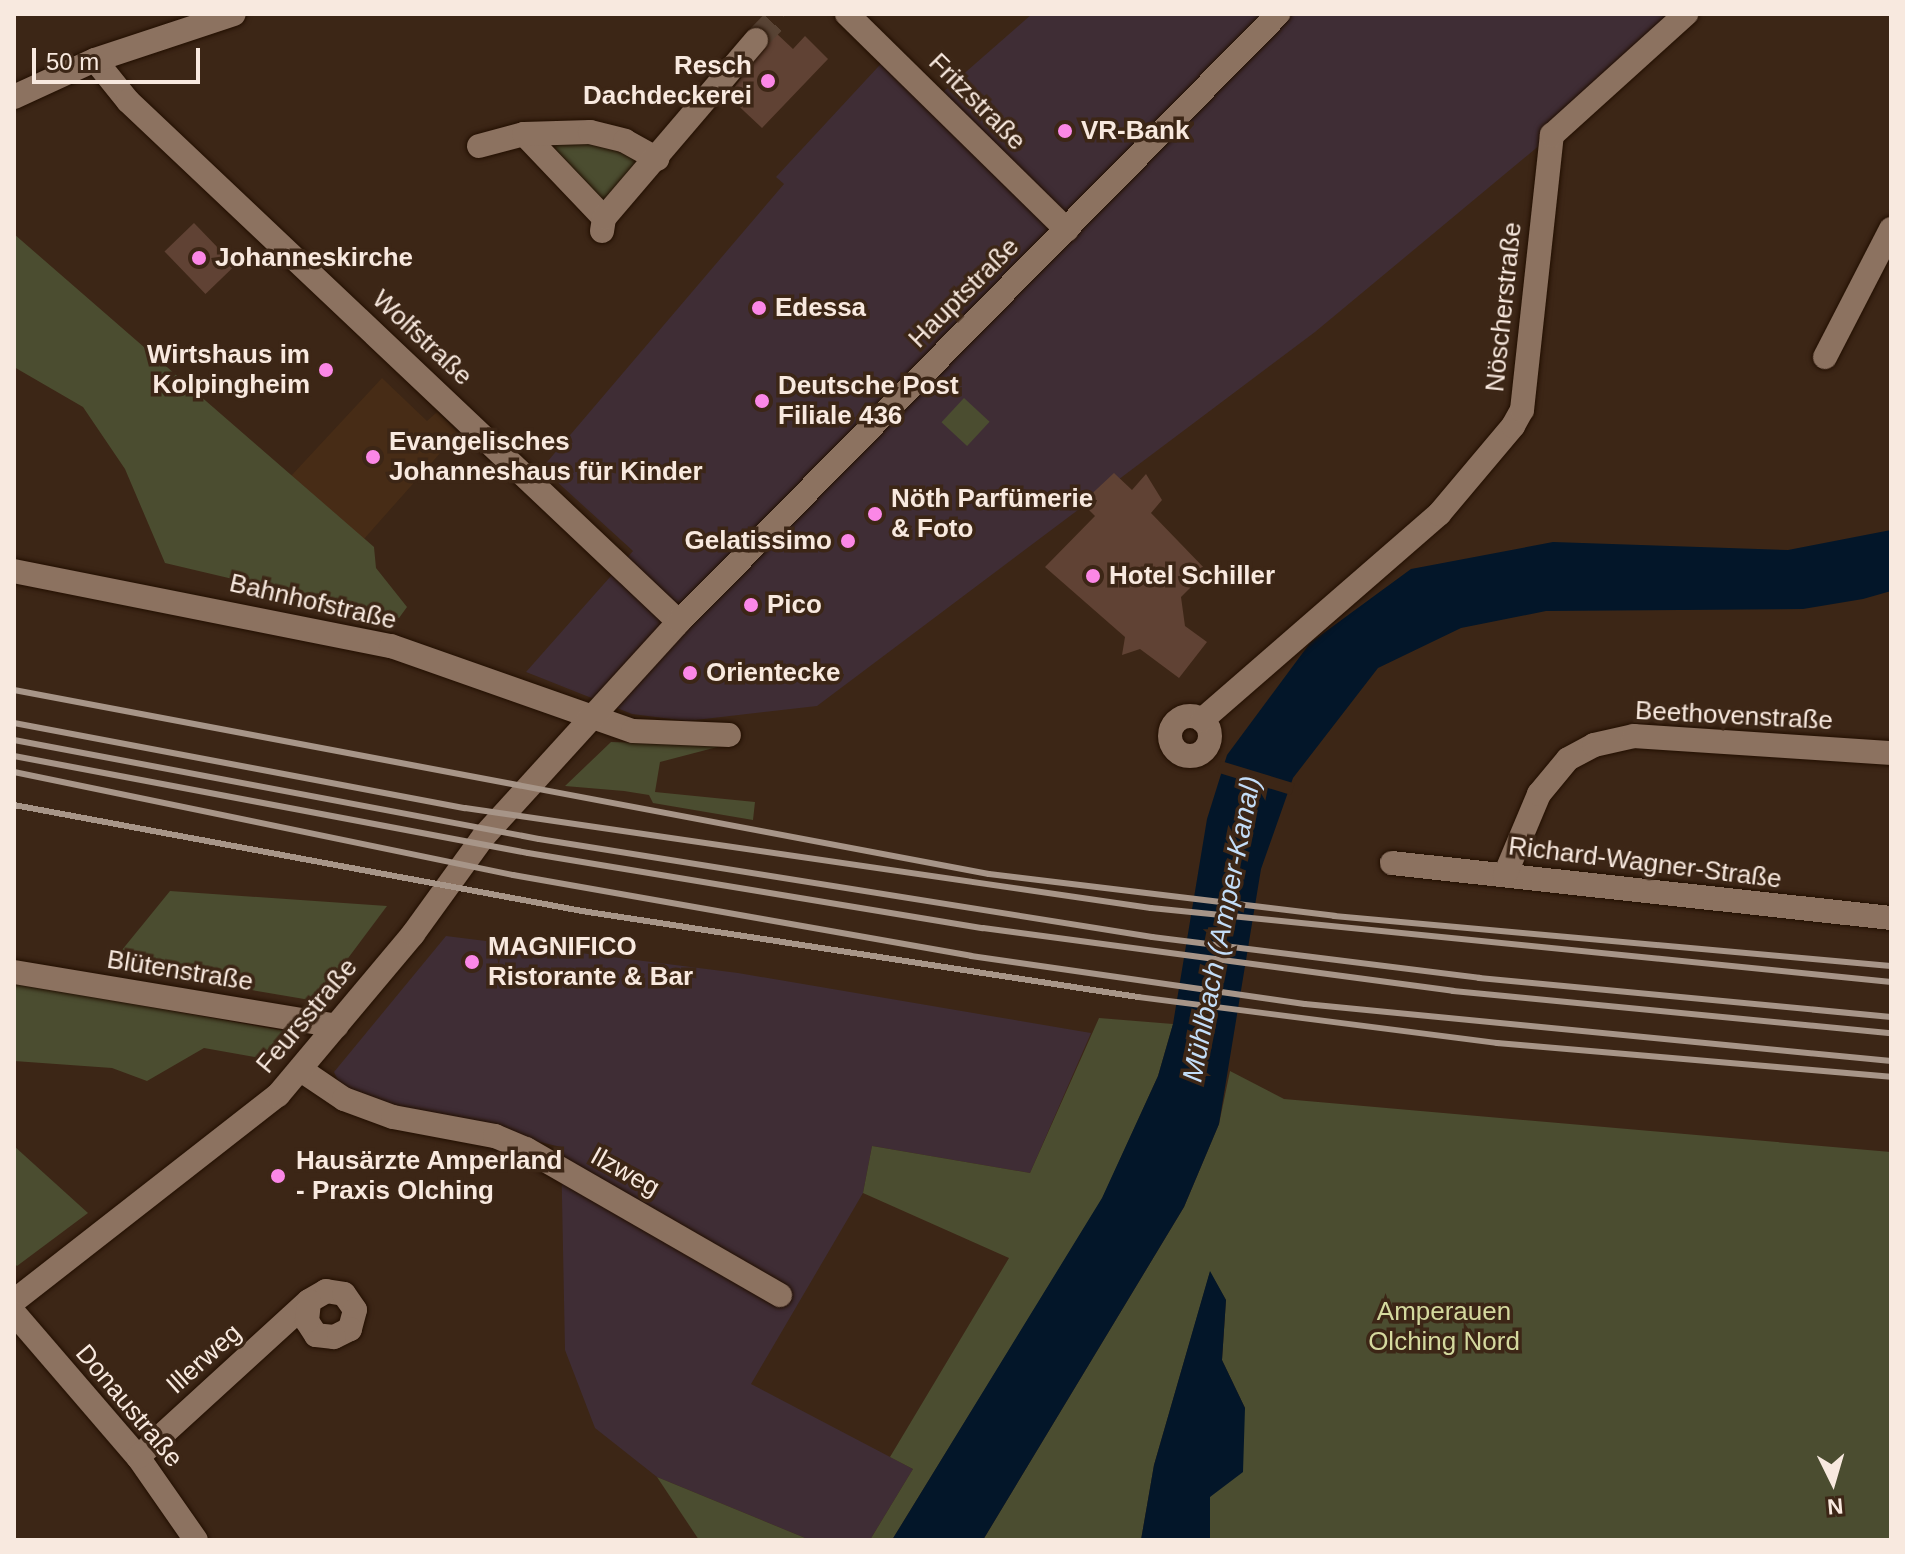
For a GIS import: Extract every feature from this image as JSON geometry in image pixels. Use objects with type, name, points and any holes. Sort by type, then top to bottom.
[{"type":"street","name":"Fritzstraße","points":[[847,14],[1067,230]]},
{"type":"street","name":"Hauptstraße","points":[[593,717],[679,622],[1278,14]]},
{"type":"street","name":"Nöscherstraße","points":[[1202,720],[1439,514],[1513,426],[1522,410],[1552,135],[1686,14]]},
{"type":"street","points":[[14,97],[95,60],[222,15]]},
{"type":"street","points":[[524,134],[603,225],[756,40]]},
{"type":"street","name":"Wolfstraße","points":[[95,60],[128,101],[679,622]]},
{"type":"street","points":[[479,146],[524,134],[590,132],[625,141],[657,159]]},
{"type":"street","points":[[1825,357],[1891,229]]},
{"type":"street","name":"Bahnhofstraße","points":[[14,571],[391,646],[593,717]]},
{"type":"street","points":[[593,717],[633,731],[729,735]]},
{"type":"street","name":"Feursstraße","points":[[14,1301],[240,1127],[301,1070],[484,836],[593,717]]},
{"type":"street","name":"Beethovenstraße","points":[[1505,875],[1539,794],[1568,759],[1594,745],[1634,736],[1891,753]]},
{"type":"street","name":"Richard-Wagner-Straße","points":[[1392,863],[1891,918]]},
{"type":"street","name":"Blütenstraße","points":[[14,972],[337,1026]]},
{"type":"street","name":"Ilzweg","points":[[301,1070],[344,1099],[393,1117],[495,1136],[526,1149],[780,1295]]},
{"type":"street","name":"Illerweg","points":[[138,1457],[309,1301]]},
{"type":"street","name":"Donaustraße","points":[[14,1313],[138,1457],[196,1540]]},
{"type":"shaded area","points":[[1032,14],[1686,14],[1552,135],[1315,332],[817,706],[687,721],[632,714],[526,672],[633,551],[542,468],[784,184],[776,177],[890,54],[935,99]]},
{"type":"shaded area","name":"Evangelisches Johanneshaus für Kinder","points":[[382,378],[427,421],[437,412],[458,433],[364,539],[291,476]]},
{"type":"shaded area","points":[[446,936],[738,973],[1091,1033],[1030,1173],[872,1146],[863,1193],[751,1384],[913,1469],[870,1540],[810,1540],[657,1477],[595,1428],[565,1350],[561,1147],[371,1102],[342,1089],[334,1072]]},
{"type":"green space","points":[[552,141],[608,145],[644,160],[602,207],[549,146]]},
{"type":"green space","points":[[14,234],[374,547],[376,568],[407,607],[399,618],[165,563],[125,469],[83,407],[14,367]]},
{"type":"green space","points":[[964,398],[990,422],[967,446],[941,422]]},
{"type":"green space","points":[[611,742],[725,745],[660,762],[655,792],[755,802],[753,820],[653,803],[649,795],[565,786]]},
{"type":"green space","points":[[170,891],[387,906],[316,1001],[109,966]]},
{"type":"green space","points":[[14,983],[291,1032],[271,1060],[204,1048],[147,1081],[112,1068],[14,1061]]},
{"type":"green space","points":[[1099,1018],[1173,1024],[1158,1076],[1102,1199],[892,1540],[870,1540],[913,1469],[890,1457],[1009,1258],[863,1193],[872,1146],[1030,1173]]},
{"type":"green space","name":"Amperauen Olching Nord","points":[[1230,1071],[1284,1099],[1891,1152],[1891,1540],[1210,1540],[1210,1497],[1245,1408],[1222,1360],[1226,1300],[1210,1272],[1154,1465],[1141,1540],[983,1540],[1184,1207],[1219,1124]]},
{"type":"green space","points":[[14,1146],[88,1213],[17,1266],[14,1263]]},
{"type":"green space","points":[[657,1477],[810,1540],[699,1540]]},
{"type":"water","name":"Mühlbach (Amper-Kanal)","points":[[1891,530],[1891,591],[1863,599],[1803,609],[1546,611],[1461,628],[1378,668],[1293,778],[1261,869],[1219,1124],[1184,1207],[983,1540],[892,1540],[1102,1198],[1158,1076],[1173,1024],[1207,819],[1227,755],[1310,643],[1411,569],[1553,542],[1788,550]]},
{"type":"water","points":[[1210,1271],[1226,1300],[1222,1360],[1245,1408],[1243,1472],[1210,1497],[1210,1540],[1141,1540],[1154,1465]]},
{"type":"pier","points":[[1221,761],[1295,784],[1291,795],[1217,772]]},
{"type":"building","name":"Resch Dachdeckerei","points":[[775,32],[793,49],[805,36],[828,59],[762,128],[728,96]]},
{"type":"building","name":"Johanneskirche","points":[[194,223],[235,265],[205,294],[165,251]]},
{"type":"building","name":"Hotel Schiller","points":[[1114,473],[1132,490],[1146,474],[1162,500],[1151,513],[1207,571],[1181,597],[1185,626],[1207,642],[1179,678],[1140,649],[1122,655],[1125,637],[1045,567],[1095,516],[1082,503]]},
{"type":"tunnel","points":[[756,40],[781,14]]},
{"type":"railway","points":[[14,690],[989,874],[1334,916],[1891,966]]},
{"type":"railway","points":[[14,723],[465,808],[1151,908],[1891,982]]},
{"type":"railway","points":[[14,740],[539,839],[1152,937],[1479,978],[1891,1017]]},
{"type":"railway","points":[[14,756],[528,853],[983,928],[1453,991],[1891,1033]]},
{"type":"railway","points":[[14,772],[513,875],[971,956],[1305,1004],[1891,1061]]},
{"type":"railway","points":[[14,805],[582,911],[1138,997],[1497,1043],[1891,1077]]},
{"type":"place","name":"Resch Dachdeckerei","points":[[768,81]]},
{"type":"place","name":"VR-Bank","points":[[1065,131]]},
{"type":"place","name":"Johanneskirche","points":[[199,258]]},
{"type":"place","name":"Edessa","points":[[759,308]]},
{"type":"place","name":"Wirtshaus im Kolpingheim","points":[[326,370]]},
{"type":"place","name":"Deutsche Post Filiale 436","points":[[762,401]]},
{"type":"place","name":"Evangelisches Johanneshaus für Kinder","points":[[373,457]]},
{"type":"place","name":"Nöth Parfümerie & Foto","points":[[875,514]]},
{"type":"place","name":"Gelatissimo","points":[[848,541]]},
{"type":"place","name":"Hotel Schiller","points":[[1093,576]]},
{"type":"place","name":"Pico","points":[[751,605]]},
{"type":"place","name":"Orientecke","points":[[690,673]]},
{"type":"place","name":"MAGNIFICO Ristorante & Bar","points":[[472,962]]},
{"type":"place","name":"Hausärzte Amperland - Praxis Olching","points":[[278,1176]]}]
